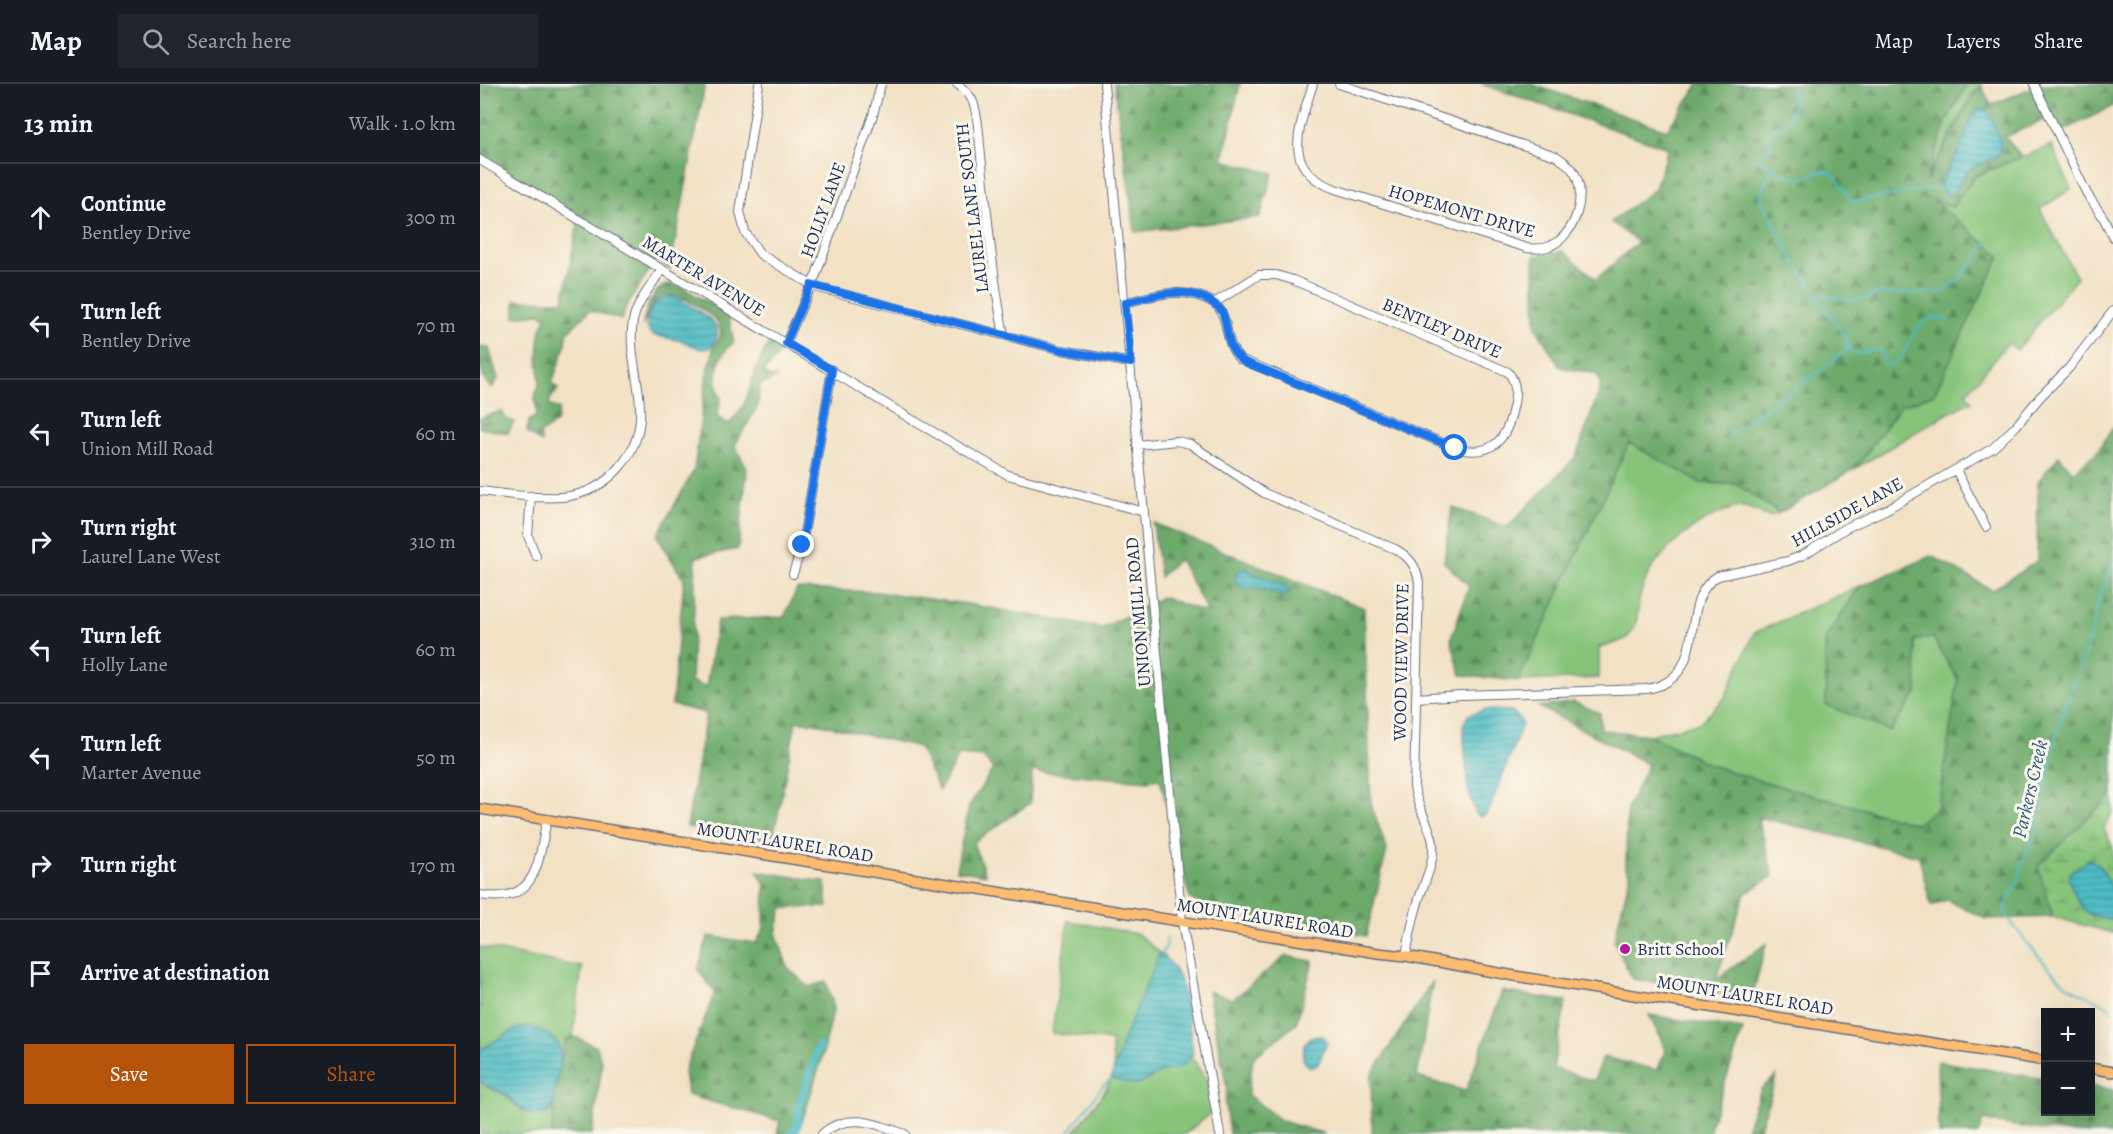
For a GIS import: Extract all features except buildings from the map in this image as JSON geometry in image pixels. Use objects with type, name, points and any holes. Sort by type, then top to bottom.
[{"type":"main road","name":"MOUNT LAUREL ROAD","points":[[480,809],[1406,956],[1515,976],[2041,1060]]},
{"type":"main road","points":[[2095,1069],[2113,1072]]},
{"type":"street","points":[[759,84],[741,201],[742,223],[749,240],[760,254],[811,285],[1076,354],[1131,363]]},
{"type":"street","name":"HOLLY LANE","points":[[786,343],[811,285],[873,115],[881,84]]},
{"type":"street","name":"LAUREL LANE SOUTH","points":[[957,84],[974,102],[979,120],[995,287],[1005,335]]},
{"type":"street","name":"UNION MILL ROAD","points":[[1104,84],[1182,922],[1220,1134]]},
{"type":"street","name":"HOPEMONT DRIVE","points":[[1313,84],[1297,141],[1301,163],[1316,181],[1347,193],[1527,248],[1539,249],[1550,246],[1569,231],[1578,208],[1578,183],[1567,163],[1556,156],[1339,84]]},
{"type":"street","points":[[2034,84],[2087,194],[2113,237]]},
{"type":"street","name":"MARTER AVENUE","points":[[480,160],[1008,475],[1144,512]]},
{"type":"street","points":[[480,491],[562,497],[589,490],[612,476],[629,456],[640,420],[640,401],[632,342],[633,322],[643,299],[662,269]]},
{"type":"street","name":"BENTLEY DRIVE","points":[[1259,275],[1276,275],[1293,280],[1508,372],[1515,382],[1516,396],[1506,431],[1498,442],[1487,449],[1474,451],[1461,449],[1245,362],[1232,350],[1222,311],[1214,303],[1259,275]]},
{"type":"street","points":[[1125,303],[1154,295],[1180,292],[1200,296],[1214,303]]},
{"type":"street","name":"HILLSIDE LANE","points":[[1416,698],[1461,694],[1646,689],[1661,685],[1676,675],[1684,664],[1699,602],[1708,583],[1714,578],[1796,558],[1846,528],[1887,509],[1956,470],[2002,440],[2068,368],[2113,311]]},
{"type":"street","points":[[793,574],[802,545],[832,370]]},
{"type":"street","name":"WOOD VIEW DRIVE","points":[[1137,445],[1177,441],[1190,444],[1263,493],[1383,543],[1407,557],[1415,568],[1419,582],[1415,794],[1431,834],[1433,850],[1430,868],[1416,906],[1406,956]]},
{"type":"street","points":[[1956,470],[1986,527]]},
{"type":"street","points":[[531,496],[528,536],[536,556]]},
{"type":"street","points":[[480,895],[496,897],[510,895],[527,885],[538,864],[547,819]]},
{"type":"street","points":[[822,1134],[840,1123],[857,1120],[905,1134]]},
{"type":"green space","points":[[480,84],[705,84],[670,269],[656,259],[625,309],[622,320],[590,310],[567,333],[566,343],[552,383],[558,389],[550,403],[550,406],[559,409],[556,423],[541,433],[541,443],[527,432],[529,421],[537,414],[535,394],[539,384],[539,341],[546,317],[540,314],[515,317],[515,300],[563,301],[579,218],[480,159]]},
{"type":"green space","points":[[1114,84],[1240,84],[1223,160],[1273,173],[1260,217],[1135,232]]},
{"type":"green space","points":[[1481,84],[1531,84],[1667,130],[1699,84],[1967,84],[1946,121],[1926,181],[1974,92],[1982,87],[1991,105],[2036,86],[2035,84],[2113,84],[2113,106],[2059,133],[2051,117],[2005,137],[2022,157],[1975,176],[1952,207],[1932,199],[2000,256],[1934,394],[1900,406],[1856,468],[1779,513],[1736,484],[1701,483],[1629,443],[1518,681],[1461,675],[1451,639],[1469,586],[1444,562],[1452,507],[1507,527],[1576,457],[1601,386],[1597,374],[1560,367],[1536,327],[1534,256],[1563,251],[1596,279],[1638,242],[1611,222],[1655,189],[1668,148]]},
{"type":"green space","points":[[1967,84],[1981,84],[1982,87],[1974,92],[1923,186],[1946,121]]},
{"type":"green space","points":[[2052,145],[2071,189],[2040,209],[2077,278],[2017,350],[2008,343],[1966,394],[1972,401],[1856,468],[1900,406],[1934,394],[1930,198],[1952,207],[1975,176]]},
{"type":"green space","points":[[670,284],[681,287],[728,314],[734,342],[720,360],[716,375],[721,398],[717,417],[729,424],[741,409],[761,358],[770,342],[782,350],[764,372],[770,377],[778,377],[760,384],[758,406],[735,445],[747,470],[738,549],[696,557],[691,681],[706,688],[717,620],[784,617],[797,589],[876,592],[968,604],[1102,628],[1162,597],[1208,613],[1179,559],[1160,577],[1153,523],[1364,608],[1371,804],[1387,850],[1366,936],[1218,912],[1190,899],[1160,779],[1147,781],[1032,771],[1030,803],[973,843],[986,875],[956,870],[969,806],[993,769],[983,757],[959,755],[939,790],[919,747],[820,724],[796,721],[773,840],[687,827],[706,713],[672,705],[684,580],[657,536],[694,470],[708,366],[720,337],[720,331],[716,320],[707,313],[682,297],[673,295],[660,297],[655,301],[643,326],[650,300],[664,286]]},
{"type":"green space","points":[[480,347],[489,348],[498,379],[492,388],[483,376]]},
{"type":"green space","points":[[502,411],[506,419],[514,422],[508,433],[480,428],[480,418]]},
{"type":"green space","points":[[2113,427],[2113,794],[2038,866],[2053,917],[1986,919],[1947,900],[1931,906],[1919,856],[1758,817],[1773,876],[1745,894],[1716,979],[1766,944],[1752,998],[1632,979],[1614,941],[1630,875],[1626,868],[1627,809],[1648,764],[1539,707],[1574,702],[1600,713],[1601,730],[1650,735],[1708,764],[1744,776],[1917,824],[1938,807],[1958,680],[1933,638],[1915,640],[1917,693],[1890,731],[1826,705],[1825,641],[1860,586],[1932,556],[1992,590],[2037,561],[2038,481],[2059,456],[2073,472],[2097,452]]},
{"type":"green space","points":[[1629,442],[1701,483],[1736,484],[1779,513],[1769,517],[1746,507],[1730,509],[1687,532],[1652,568],[1640,596],[1632,632],[1621,641],[1599,647],[1599,678],[1518,681]]},
{"type":"green space","points":[[1860,586],[1825,641],[1917,693],[1914,640],[1933,638],[1958,680],[1938,807],[1917,824],[1708,764],[1650,735],[1699,723],[1724,699],[1754,633]]},
{"type":"green space","points":[[2113,794],[2113,811],[2104,829],[2113,847],[2113,933],[2053,917],[2038,866]]},
{"type":"green space","points":[[757,871],[825,882],[828,907],[782,908],[776,933],[788,968],[809,987],[826,981],[834,1008],[821,1061],[798,1134],[777,1134],[780,1121],[687,1095],[684,1071],[715,992],[698,970],[708,936],[756,943],[764,928],[765,884]]},
{"type":"green space","points":[[1068,921],[1138,934],[1164,957],[1183,1045],[1209,1083],[1213,1111],[1185,1134],[1073,1134],[1107,1088],[1114,1070],[1111,1041],[1052,1033]]},
{"type":"green space","points":[[480,947],[582,967],[573,1036],[566,1040],[554,1091],[552,1134],[480,1134],[480,1081],[487,1087],[503,1093],[519,1108],[548,1113],[560,1061],[560,1049],[553,1038],[529,1027],[515,1030],[480,1050]]},
{"type":"green space","points":[[1286,956],[1313,961],[1296,1024],[1253,1058],[1248,1095],[1282,1121],[1325,1134],[1229,1134],[1225,1103],[1227,1088],[1208,991],[1233,999]]},
{"type":"green space","points":[[1433,980],[1417,1077],[1466,1091],[1502,991],[1566,1001],[1553,1068],[1594,1081],[1603,1057],[1657,1070],[1666,1050],[1649,1015],[1743,1030],[1710,1126],[1710,1134],[1372,1134],[1371,1076]]},
{"type":"green space","points":[[573,1036],[597,1047],[602,1065],[592,1134],[552,1134],[554,1091],[566,1040]]},
{"type":"green space","points":[[1937,1061],[2041,1078],[2041,1116],[2095,1116],[2095,1087],[2113,1090],[2113,1134],[2048,1130],[1983,1120],[1978,1134],[1939,1134]]},
{"type":"green space","points":[[1777,1075],[1758,1134],[1744,1134],[1761,1089]]},
{"type":"water","points":[[1977,109],[1986,110],[1992,119],[2001,145],[2000,152],[1993,159],[1973,167],[1967,172],[1957,189],[1946,195],[1939,186],[1960,148]]},
{"type":"water","points":[[671,296],[712,321],[717,335],[710,348],[701,349],[649,332],[649,315],[655,304]]},
{"type":"water","points":[[1243,569],[1288,587],[1289,593],[1283,596],[1258,588],[1242,588],[1236,583],[1235,577],[1238,571]]},
{"type":"water","points":[[1485,710],[1512,711],[1520,719],[1522,725],[1488,813],[1481,817],[1476,814],[1468,790],[1463,726],[1468,715]]},
{"type":"water","points":[[2090,859],[2101,867],[2113,890],[2113,919],[2098,917],[2084,910],[2071,885],[2070,873]]},
{"type":"water","points":[[1159,955],[1168,961],[1181,983],[1193,1054],[1179,1068],[1159,1073],[1140,1083],[1132,1084],[1111,1079],[1123,1040]]},
{"type":"water","points":[[530,1027],[555,1040],[560,1048],[561,1057],[553,1106],[545,1114],[524,1111],[507,1096],[480,1081],[480,1050],[516,1029]]},
{"type":"water","points":[[1323,1036],[1327,1042],[1318,1064],[1314,1067],[1308,1066],[1303,1059],[1304,1045],[1310,1037]]},
{"type":"waterway","points":[[1794,84],[1795,94],[1790,117],[1782,127],[1770,131],[1771,147],[1757,155],[1757,158],[1791,177],[1804,178],[1820,171],[1831,173],[1854,202],[1941,187]]},
{"type":"waterway","points":[[1771,168],[1761,198],[1795,263],[1845,337],[1851,351],[1858,353],[1873,349],[1881,350],[1884,363],[1889,366],[1901,356],[1915,332],[1925,321],[1932,318],[1951,321]]},
{"type":"waterway","points":[[1819,295],[1853,301],[1881,294],[1942,292],[1958,281],[1987,243]]},
{"type":"waterway","points":[[1727,438],[1827,366],[1849,347]]},
{"type":"waterway","name":"Parkers Creek","points":[[2113,563],[2101,592],[2088,644],[2057,731],[2036,834],[2025,855],[2018,882],[2005,911],[2024,939],[2062,981],[2113,1010]]},
{"type":"waterway","points":[[1161,957],[1167,943],[1166,938]]},
{"type":"waterway","points":[[791,1134],[798,1125],[799,1106],[819,1046]]},
{"type":"waterway","points":[[1067,1134],[1102,1087],[1112,1078]]},
{"type":"place","name":"Britt School","points":[[1625,949]]},
{"type":"route","points":[[802,545],[832,370],[786,343],[811,285],[1076,354],[1131,363],[1125,303],[1154,295],[1180,292],[1194,294],[1214,303],[1222,311],[1232,350],[1245,362],[1455,448]]}]
